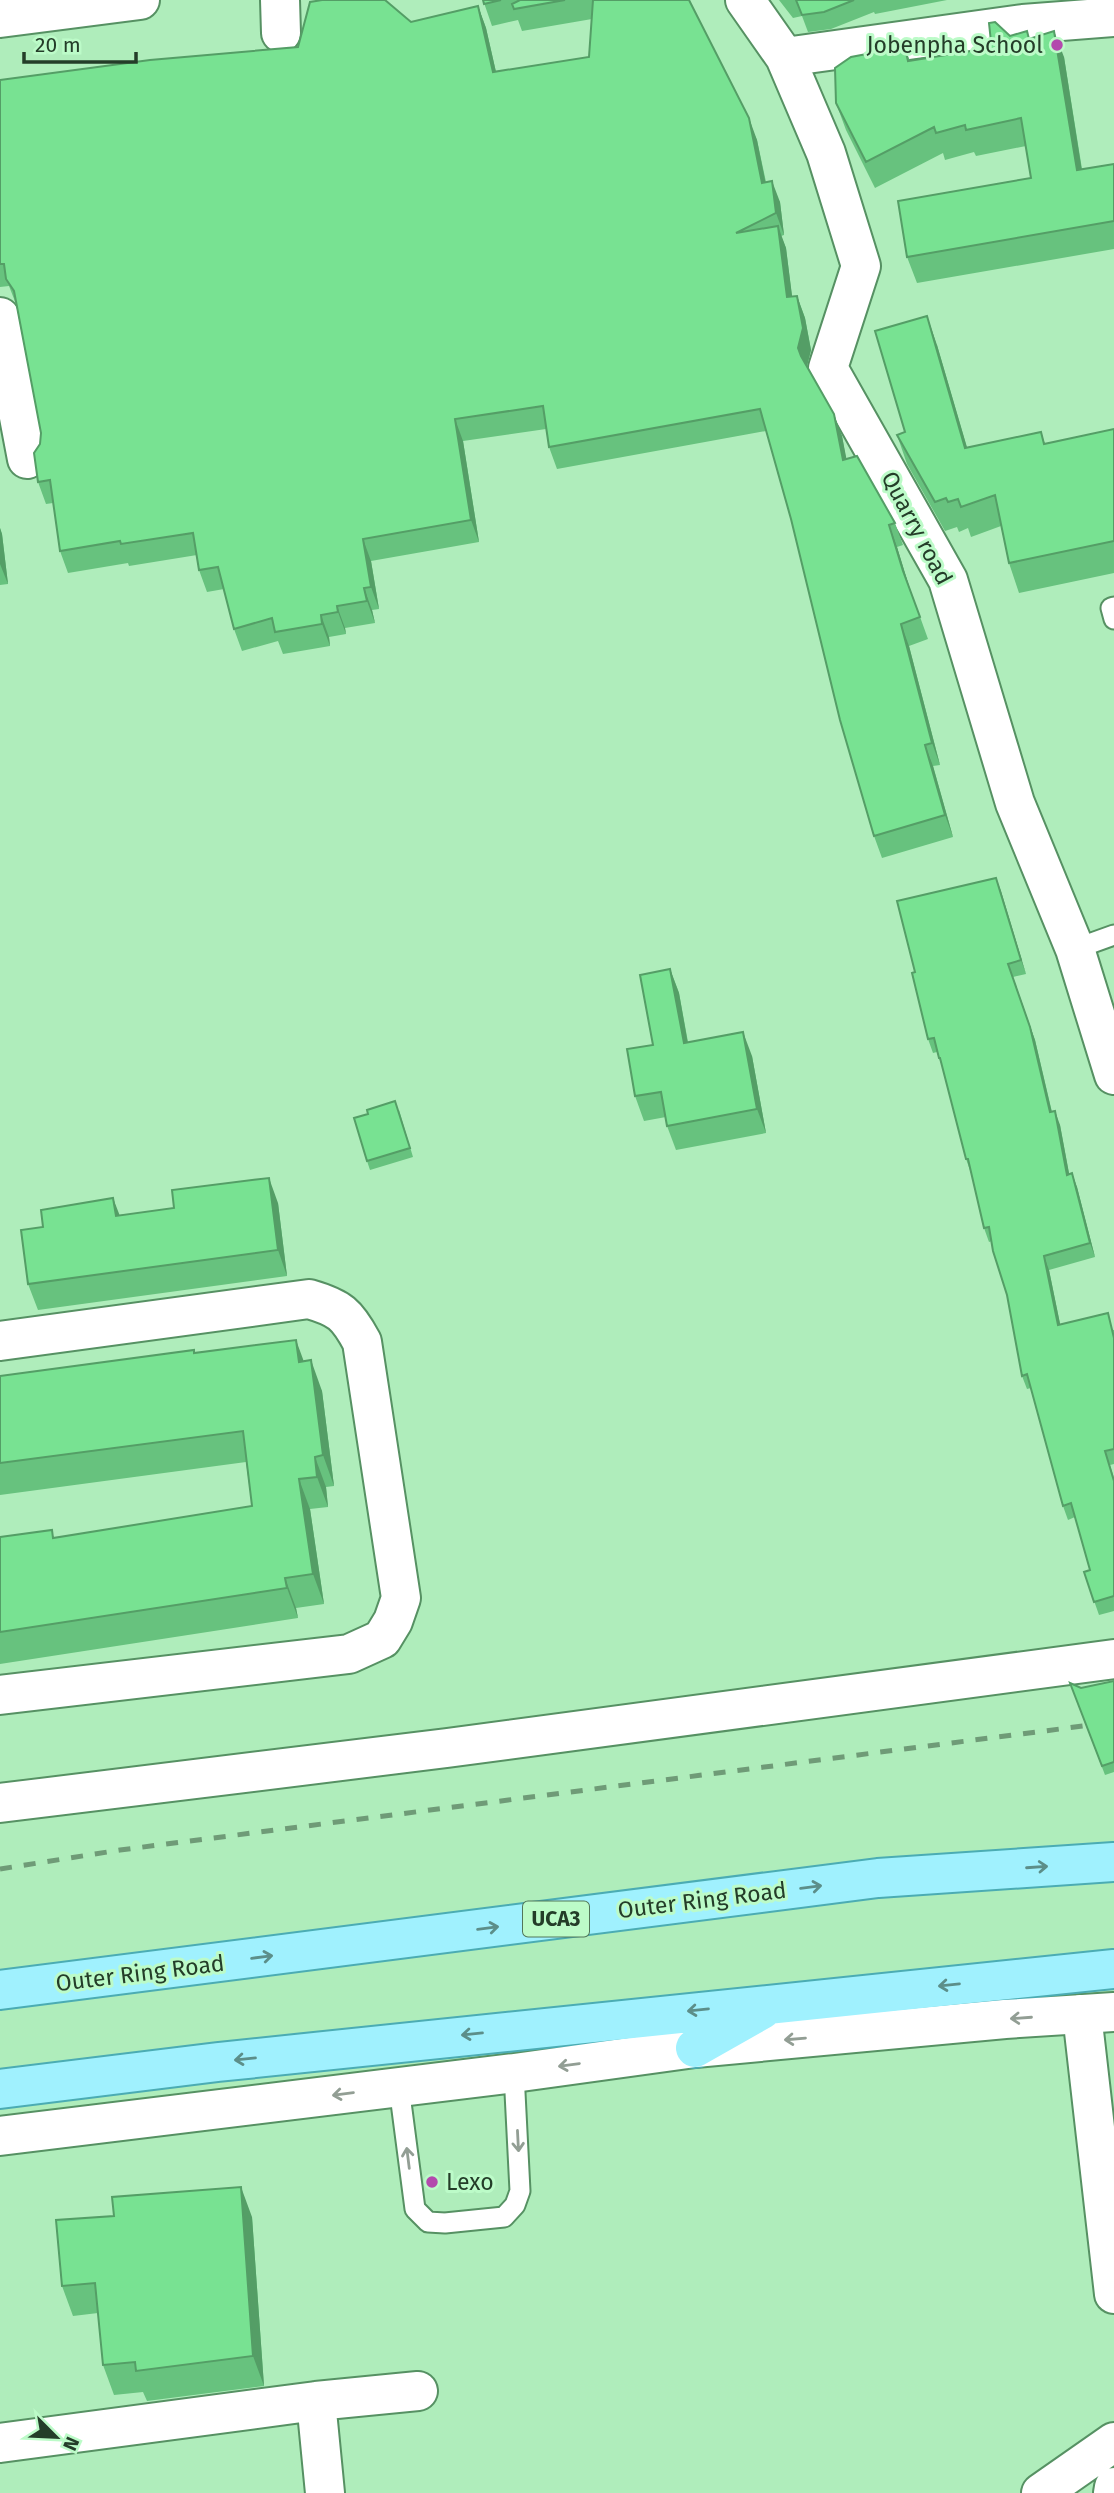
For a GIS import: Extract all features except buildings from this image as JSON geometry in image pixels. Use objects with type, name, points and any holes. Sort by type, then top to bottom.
[{"type":"main road","name":"Outer Ring Road","points":[[0,1990],[877,1878],[1114,1862]]},
{"type":"main road","points":[[0,2089],[218,2062],[1114,1969]]},
{"type":"main road","points":[[695,2048],[776,2002]]},
{"type":"street","points":[[0,18],[140,0]]},
{"type":"street","name":"Quarry road","points":[[745,0],[785,57],[825,153],[861,266],[828,368],[948,580],[1016,803],[1075,948],[1114,1075]]},
{"type":"street","points":[[785,57],[1023,24],[1114,17]]},
{"type":"street","points":[[0,317],[27,459]]},
{"type":"street","points":[[0,1341],[309,1299],[331,1305],[349,1318],[362,1342],[401,1598],[393,1621],[382,1639],[349,1654],[0,1695]]},
{"type":"street","points":[[0,1803],[461,1747],[1114,1659]]},
{"type":"street","points":[[0,2136],[695,2048],[1098,2013],[1114,2294]]},
{"type":"street","points":[[0,2443],[316,2401],[418,2391]]},
{"type":"street","points":[[316,2401],[325,2493]]},
{"type":"street","points":[[1041,2493],[1114,2442]]},
{"type":"street","points":[[1113,2493],[1114,2487]]},
{"type":"lane","points":[[1114,607],[1111,608],[1114,619]]},
{"type":"lane","points":[[1075,948],[1114,935]]},
{"type":"lane","points":[[399,2087],[415,2208],[428,2222],[445,2224],[504,2217],[515,2205],[520,2191],[514,2073]]},
{"type":"railway","points":[[0,1869],[120,1850],[1114,1722]]},
{"type":"place","name":"Jobenpha School","points":[[1057,45]]},
{"type":"place","name":"Lexo","points":[[432,2182]]}]
